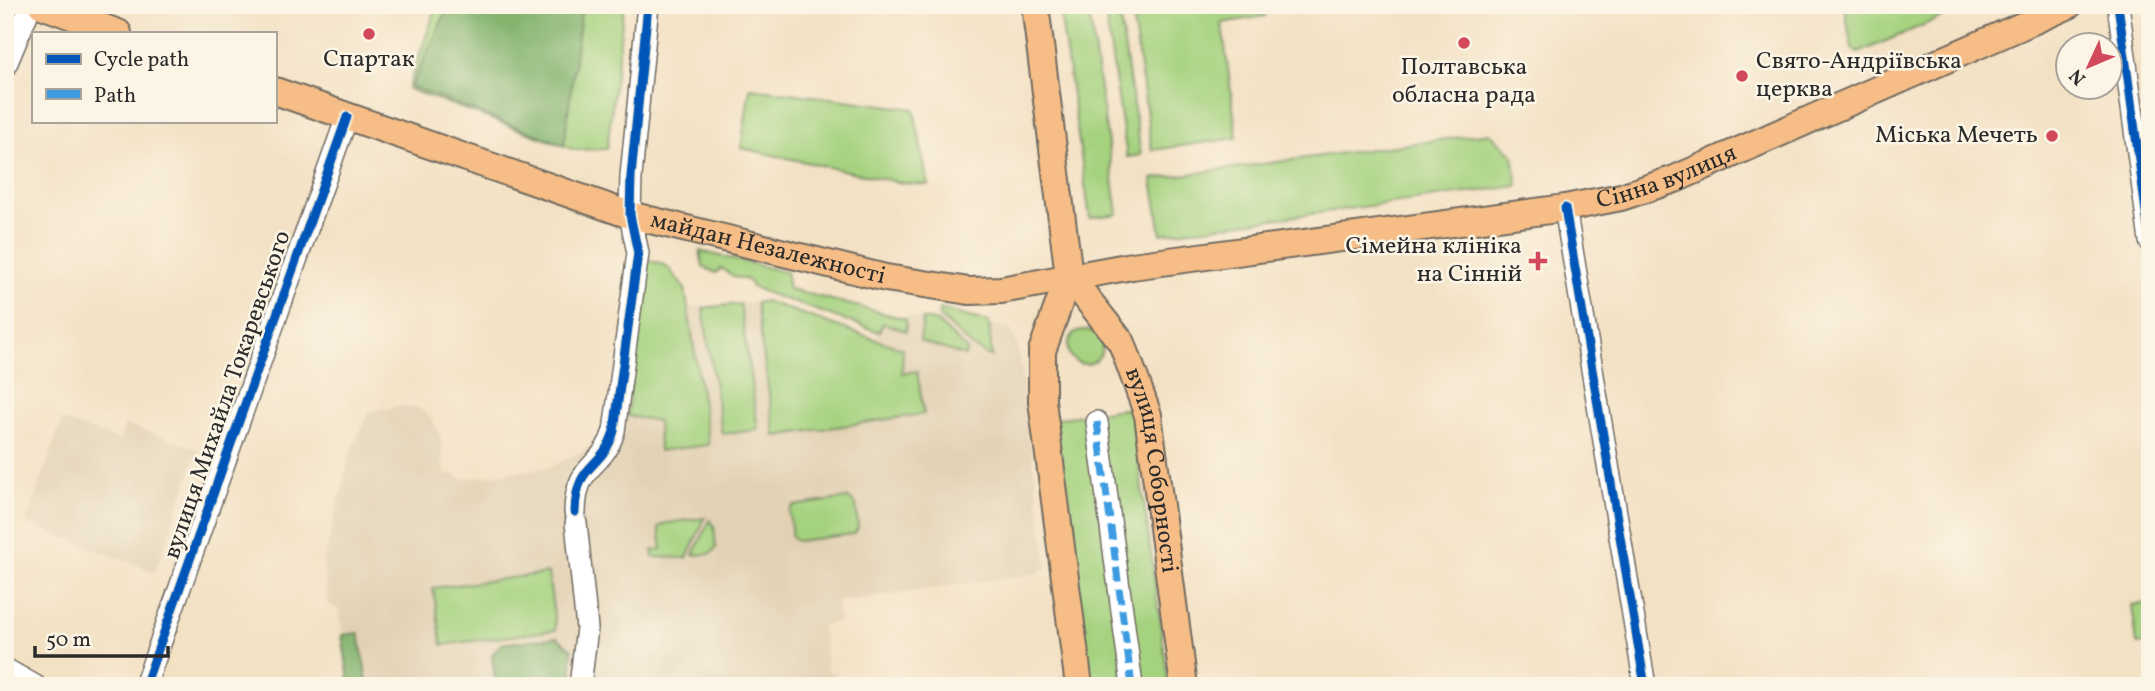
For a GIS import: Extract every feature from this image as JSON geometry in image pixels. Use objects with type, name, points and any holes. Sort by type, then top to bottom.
[{"type":"main road","points":[[42,5],[115,32]]},
{"type":"main road","points":[[1035,5],[1069,276],[1042,351],[1042,401],[1079,686]]},
{"type":"main road","name":"Сінна вулиця","points":[[1069,276],[1564,208],[1621,197],[1675,179],[2069,5]]},
{"type":"main road","name":"майдан Незалежності","points":[[276,91],[630,215],[886,278],[969,291],[1001,290],[1069,276]]},
{"type":"main road","name":"вулиця Соборності","points":[[1069,276],[1122,343],[1148,415],[1184,686]]},
{"type":"street","points":[[5,67],[31,5]]},
{"type":"street","points":[[580,686],[587,628],[575,517],[580,477],[605,452],[614,431],[638,253],[630,215],[648,5]]},
{"type":"street","points":[[2118,5],[2150,241]]},
{"type":"street","name":"вулиця Михайла Токаревського","points":[[145,686],[347,117]]},
{"type":"street","points":[[1564,208],[1646,686]]},
{"type":"street","points":[[1097,422],[1132,686]]},
{"type":"street","points":[[5,669],[35,686]]},
{"type":"shaded area","points":[[765,301],[875,340],[883,323],[906,330],[907,315],[937,322],[939,309],[1011,330],[1018,347],[1047,567],[1035,574],[837,602],[840,622],[822,625],[828,672],[838,671],[824,686],[350,686],[339,610],[328,604],[323,563],[351,451],[370,411],[403,406],[419,408],[432,419],[440,436],[445,475],[453,474],[462,479],[551,467],[590,447],[605,426],[627,416],[640,312]]},
{"type":"shaded area","points":[[62,420],[120,440],[125,424],[199,449],[155,572],[26,523]]},
{"type":"green space","points":[[437,5],[624,5],[607,149],[575,150],[408,89]]},
{"type":"green space","points":[[444,5],[582,5],[564,145],[411,87],[447,10]]},
{"type":"green space","points":[[1059,5],[1088,5],[1118,214],[1090,218]]},
{"type":"green space","points":[[1104,5],[1118,5],[1141,155],[1127,157]]},
{"type":"green space","points":[[1131,5],[1263,5],[1265,16],[1222,23],[1237,138],[1152,150]]},
{"type":"green space","points":[[1844,5],[1970,5],[1858,53],[1852,48]]},
{"type":"green space","points":[[750,88],[914,109],[928,185],[902,183],[741,148]]},
{"type":"green space","points":[[1490,133],[1513,155],[1518,186],[1161,234],[1152,179]]},
{"type":"green space","points":[[700,251],[786,272],[789,289],[906,319],[906,331],[883,323],[879,332],[770,294],[752,287],[748,280],[734,277],[721,268],[716,273],[703,267]]},
{"type":"green space","points":[[646,259],[667,266],[685,289],[709,445],[659,451],[658,421],[627,416]]},
{"type":"green space","points":[[765,301],[903,349],[902,373],[917,371],[924,414],[775,436],[756,303]]},
{"type":"green space","points":[[740,304],[758,430],[722,434],[703,308]]},
{"type":"green space","points":[[939,309],[989,322],[992,357],[973,347],[939,316]]},
{"type":"green space","points":[[923,319],[937,322],[967,350],[965,356],[920,341]]},
{"type":"green space","points":[[1085,330],[1097,335],[1102,347],[1097,359],[1085,364],[1073,359],[1068,347],[1073,335]]},
{"type":"green space","points":[[1131,408],[1169,686],[1090,686],[1053,419]]},
{"type":"green space","points":[[848,498],[856,504],[858,528],[854,534],[797,541],[792,538],[789,512],[793,506]]},
{"type":"green space","points":[[705,518],[687,558],[653,557],[652,551],[662,549],[659,527],[667,523]]},
{"type":"green space","points":[[710,520],[714,526],[716,548],[710,554],[693,555]]},
{"type":"green space","points":[[548,573],[556,630],[442,645],[433,588]]},
{"type":"green space","points":[[2150,603],[2150,643],[2137,644],[2132,605]]},
{"type":"green space","points":[[359,633],[368,686],[350,686],[342,635]]},
{"type":"green space","points":[[557,637],[572,649],[572,686],[496,686],[492,655],[501,644]]},
{"type":"marked path","points":[[1097,422],[1132,686]]},
{"type":"cycle path","points":[[575,512],[580,483],[609,444],[614,431],[638,253],[630,215],[631,176],[648,5]]},
{"type":"cycle path","points":[[2118,5],[2150,241]]},
{"type":"cycle path","points":[[145,686],[347,117]]},
{"type":"cycle path","points":[[1565,208],[1645,686]]},
{"type":"place","name":"Спартак","points":[[369,34]]},
{"type":"place","name":"Полтавська обласна рада","points":[[1464,43]]},
{"type":"place","name":"Свято-Андріївська церква","points":[[1742,76]]},
{"type":"place","name":"Міська Мечеть","points":[[2052,136]]},
{"type":"place","name":"Сімейна клініка на Сінній","points":[[1538,261]]}]
